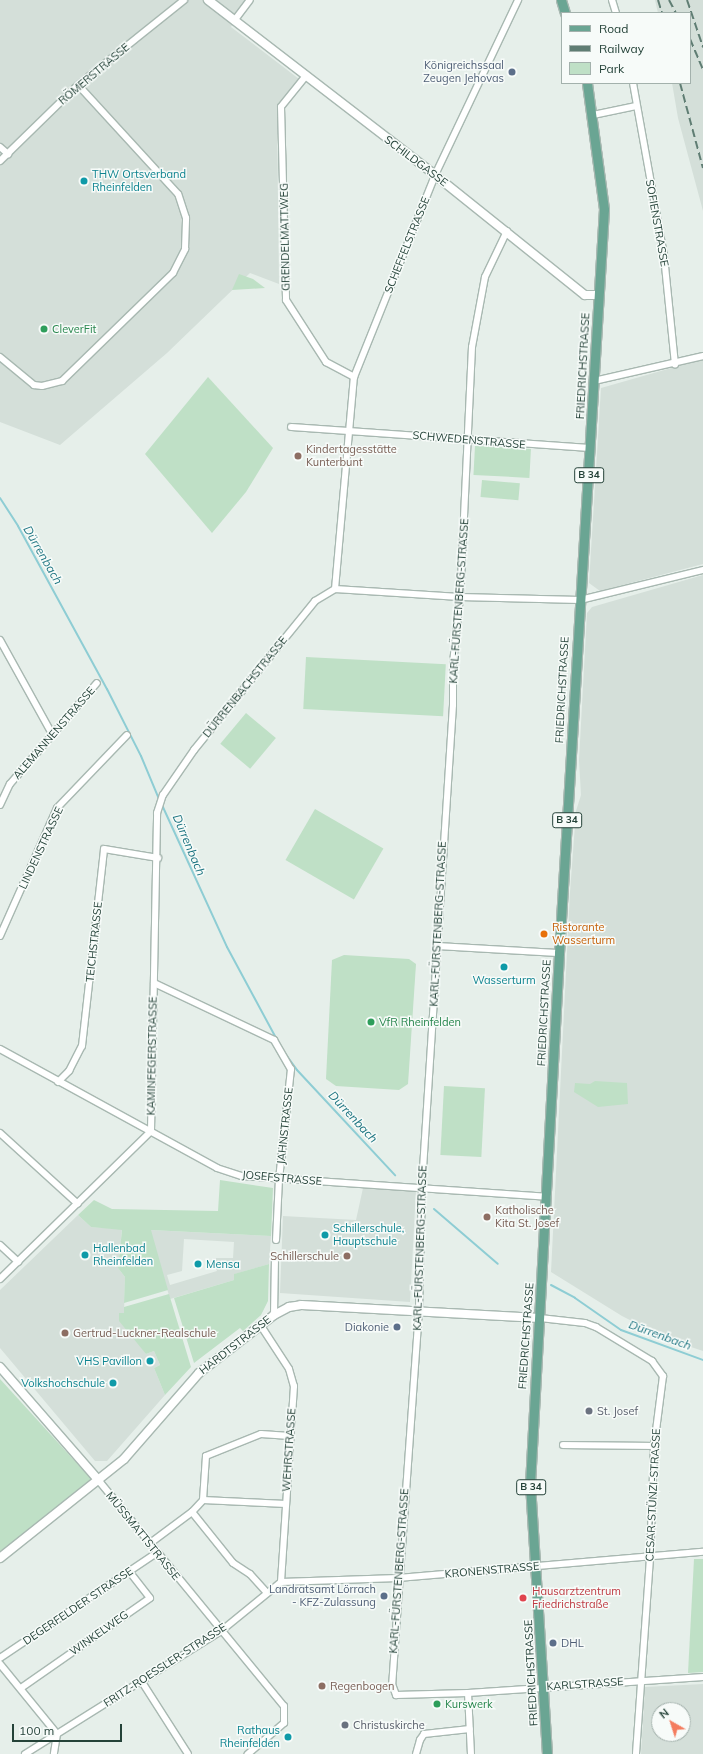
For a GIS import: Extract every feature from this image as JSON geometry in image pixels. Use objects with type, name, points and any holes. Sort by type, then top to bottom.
[{"type":"main road","points":[[561,0],[565,12]]},
{"type":"main road","name":"FRIEDRICHSTRASSE","points":[[547,1754],[545,1687],[530,1484],[547,1197],[559,953],[604,209],[587,84]]},
{"type":"street","name":"RÖMERSTRASSE","points":[[0,161],[78,85],[184,0]]},
{"type":"street","name":"SCHILDGASSE","points":[[208,0],[305,77],[435,175],[585,295],[598,295]]},
{"type":"street","points":[[234,21],[250,0]]},
{"type":"street","name":"SCHEFFELSTRASSE","points":[[335,589],[354,377],[435,175],[518,0]]},
{"type":"street","points":[[612,0],[616,12]]},
{"type":"street","name":"GRENDELMATTWEG","points":[[305,77],[281,107],[286,300],[326,362],[354,377]]},
{"type":"street","name":"SOFIENSTRASSE","points":[[632,84],[664,256],[675,364]]},
{"type":"street","points":[[0,357],[34,385],[42,386],[62,381],[172,273],[185,249],[186,218],[178,194],[78,85]]},
{"type":"street","points":[[592,115],[636,106]]},
{"type":"street","points":[[0,147],[8,154]]},
{"type":"street","name":"KARL-FÜRSTENBERG-STRASSE","points":[[396,1695],[392,1684],[392,1672],[418,1310],[422,1187],[436,946],[453,705],[453,664],[460,597],[472,347],[476,316],[485,277],[507,232]]},
{"type":"street","points":[[594,381],[675,364],[703,356]]},
{"type":"street","points":[[292,428],[348,431]]},
{"type":"street","name":"SCHWEDENSTRASSE","points":[[348,431],[468,441],[590,448]]},
{"type":"street","points":[[335,589],[460,597],[580,600],[703,570]]},
{"type":"street","name":"DÜRRENBACHSTRASSE","points":[[163,794],[194,750],[315,601],[335,589]]},
{"type":"street","points":[[0,640],[52,734]]},
{"type":"street","name":"ALEMANNENSTRASSE","points":[[0,805],[10,784],[97,683]]},
{"type":"street","name":"LINDENSTRASSE","points":[[0,936],[57,808],[127,735]]},
{"type":"street","name":"KAMINFEGERSTRASSE","points":[[0,1279],[151,1131],[158,858],[157,813],[163,794]]},
{"type":"street","name":"TEICHSTRASSE","points":[[58,1082],[68,1071],[82,1046],[104,849],[158,858]]},
{"type":"street","points":[[436,946],[559,953]]},
{"type":"street","name":"JAHNSTRASSE","points":[[154,983],[274,1040],[291,1069],[279,1179],[276,1240]]},
{"type":"street","name":"JOSEFSTRASSE","points":[[0,1049],[217,1168],[242,1176],[422,1187],[547,1197]]},
{"type":"street","points":[[0,1133],[78,1204]]},
{"type":"street","points":[[0,1245],[18,1262]]},
{"type":"street","points":[[274,1315],[275,1260]]},
{"type":"street","name":"HARDTSTRASSE","points":[[0,1558],[124,1459],[186,1385],[274,1315],[289,1307],[301,1304],[540,1318]]},
{"type":"street","name":"CESAR-STÜNZI-STRASSE","points":[[540,1318],[581,1322],[596,1327],[652,1361],[663,1376],[654,1446],[650,1558],[636,1754]]},
{"type":"street","name":"WEHRSTRASSE","points":[[261,1326],[288,1369],[294,1386],[280,1582]]},
{"type":"street","name":"MÜSSMATTSTRASSE","points":[[0,1367],[98,1481],[284,1706],[284,1723],[248,1754]]},
{"type":"street","points":[[149,1544],[192,1512],[203,1500],[206,1456],[261,1434],[290,1436]]},
{"type":"street","points":[[563,1445],[654,1446]]},
{"type":"street","points":[[203,1500],[286,1504]]},
{"type":"street","points":[[192,1512],[233,1563],[250,1574],[267,1593]]},
{"type":"street","name":"KRONENSTRASSE","points":[[280,1582],[398,1578],[650,1558],[703,1552]]},
{"type":"street","name":"DEGERFELDER STRASSE","points":[[0,1658],[130,1572],[156,1553]]},
{"type":"street","name":"WINKELWEG","points":[[21,1688],[150,1598],[130,1572]]},
{"type":"street","name":"FRITZ-ROESSLER-STRASSE","points":[[25,1754],[142,1682],[221,1631],[280,1582]]},
{"type":"street","points":[[0,1664],[57,1734],[54,1754]]},
{"type":"street","name":"KARLSTRASSE","points":[[396,1695],[468,1693],[703,1676]]},
{"type":"street","points":[[142,1682],[188,1754]]},
{"type":"street","points":[[468,1693],[470,1754]]},
{"type":"street","points":[[416,1754],[420,1740],[424,1734],[470,1729]]},
{"type":"shaded area","points":[[0,0],[246,0],[231,27],[299,79],[277,108],[279,284],[250,273],[167,353],[60,445],[0,422]]},
{"type":"shaded area","points":[[655,0],[703,0],[703,211],[678,118],[672,84],[691,84],[691,12],[658,12]]},
{"type":"shaded area","points":[[703,359],[703,564],[600,591],[589,583],[601,388]]},
{"type":"shaded area","points":[[703,575],[703,1351],[667,1339],[622,1316],[551,1272],[570,892],[576,811],[581,795],[579,760],[587,613],[592,607]]},
{"type":"shaded area","name":"Schillerschule","points":[[363,1188],[416,1190],[410,1302],[280,1293],[283,1216],[356,1220]]},
{"type":"shaded area","name":"Gertrud-Luckner-Realschule","points":[[78,1215],[91,1227],[122,1229],[118,1268],[125,1277],[124,1313],[146,1354],[154,1351],[160,1365],[154,1368],[165,1395],[107,1461],[95,1461],[0,1348],[0,1290]]},
{"type":"shaded area","points":[[150,1230],[271,1236],[269,1264],[235,1274],[234,1280],[170,1299]],"holes":[[[184,1239],[234,1242],[233,1258],[213,1258],[217,1271],[170,1285],[167,1275],[182,1271]]]},
{"type":"shaded area","points":[[703,1684],[703,1754],[641,1754],[645,1687]]},
{"type":"green space","points":[[239,274],[253,279],[265,288],[232,290]]},
{"type":"green space","points":[[208,377],[273,448],[246,492],[212,533],[145,454]]},
{"type":"green space","points":[[475,446],[531,449],[529,478],[473,475]]},
{"type":"green space","points":[[482,480],[520,483],[518,500],[481,497]]},
{"type":"green space","points":[[306,657],[446,664],[443,716],[303,709]]},
{"type":"green space","points":[[246,713],[276,738],[250,769],[220,744]]},
{"type":"green space","points":[[315,809],[383,848],[354,900],[286,860]]},
{"type":"green space","name":"VfR Rheinfelden","points":[[344,955],[409,959],[416,964],[408,1084],[399,1090],[336,1086],[326,1079],[332,960]]},
{"type":"green space","points":[[595,1081],[627,1083],[628,1104],[598,1107],[574,1092],[575,1083],[590,1084]]},
{"type":"green space","points":[[444,1086],[485,1088],[481,1157],[440,1155]]},
{"type":"green space","points":[[220,1180],[273,1188],[271,1236],[151,1230],[168,1290],[124,1303],[125,1277],[118,1268],[122,1230],[91,1227],[78,1215],[94,1200],[112,1209],[218,1211]]},
{"type":"green space","points":[[269,1264],[268,1301],[261,1315],[243,1331],[240,1328],[194,1363],[174,1298],[234,1280],[234,1274]]},
{"type":"green space","points":[[169,1294],[191,1367],[165,1395],[154,1368],[160,1365],[154,1351],[146,1354],[119,1321],[119,1313],[124,1313],[124,1307]]},
{"type":"green space","points":[[0,1379],[93,1481],[0,1553]]},
{"type":"green space","points":[[694,1559],[703,1559],[703,1672],[688,1673]]},
{"type":"waterway","name":"Dürrenbach","points":[[0,498],[18,526],[107,689],[141,756],[159,799]]},
{"type":"waterway","name":"Dürrenbach","points":[[162,805],[227,947],[277,1040]]},
{"type":"waterway","name":"Dürrenbach","points":[[284,1052],[297,1070],[395,1175]]},
{"type":"waterway","name":"Dürrenbach","points":[[434,1209],[498,1264]]},
{"type":"waterway","name":"Dürrenbach","points":[[551,1285],[575,1298],[621,1330],[703,1360]]},
{"type":"railway","points":[[658,0],[662,12]]},
{"type":"railway","points":[[669,0],[675,12]]},
{"type":"railway","points":[[687,0],[703,47]]},
{"type":"railway","points":[[691,41],[703,69]]},
{"type":"railway","points":[[680,84],[703,168]]},
{"type":"place","name":"Königreichssaal Zeugen Jehovas","points":[[512,72]]},
{"type":"place","name":"THW Ortsverband Rheinfelden","points":[[84,181]]},
{"type":"place","name":"CleverFit","points":[[44,329]]},
{"type":"place","name":"Kindertagesstätte Kunterbunt","points":[[298,456]]},
{"type":"place","name":"Ristorante Wasserturm","points":[[544,934]]},
{"type":"place","name":"Wasserturm","points":[[504,967]]},
{"type":"place","name":"VfR Rheinfelden","points":[[371,1022]]},
{"type":"place","name":"Katholische Kita St. Josef","points":[[487,1217]]},
{"type":"place","name":"Schillerschule, Hauptschule","points":[[325,1235]]},
{"type":"place","name":"Hallenbad Rheinfelden","points":[[85,1255]]},
{"type":"place","name":"Schillerschule","points":[[347,1256]]},
{"type":"place","name":"Mensa","points":[[198,1264]]},
{"type":"place","name":"Diakonie","points":[[397,1327]]},
{"type":"place","name":"Gertrud-Luckner-Realschule","points":[[65,1333]]},
{"type":"place","name":"VHS Pavillon","points":[[150,1361]]},
{"type":"place","name":"Volkshochschule","points":[[113,1383]]},
{"type":"place","name":"St. Josef","points":[[589,1411]]},
{"type":"place","name":"Landratsamt Lörrach - KFZ-Zulassung","points":[[384,1596]]},
{"type":"place","name":"Hausarztzentrum Friedrichstraße","points":[[523,1598]]},
{"type":"place","name":"DHL","points":[[553,1643]]},
{"type":"place","name":"Regenbogen","points":[[322,1686]]},
{"type":"place","name":"Kurswerk","points":[[437,1704]]},
{"type":"place","name":"Christuskirche","points":[[345,1725]]},
{"type":"place","name":"Rathaus Rheinfelden","points":[[288,1737]]}]
